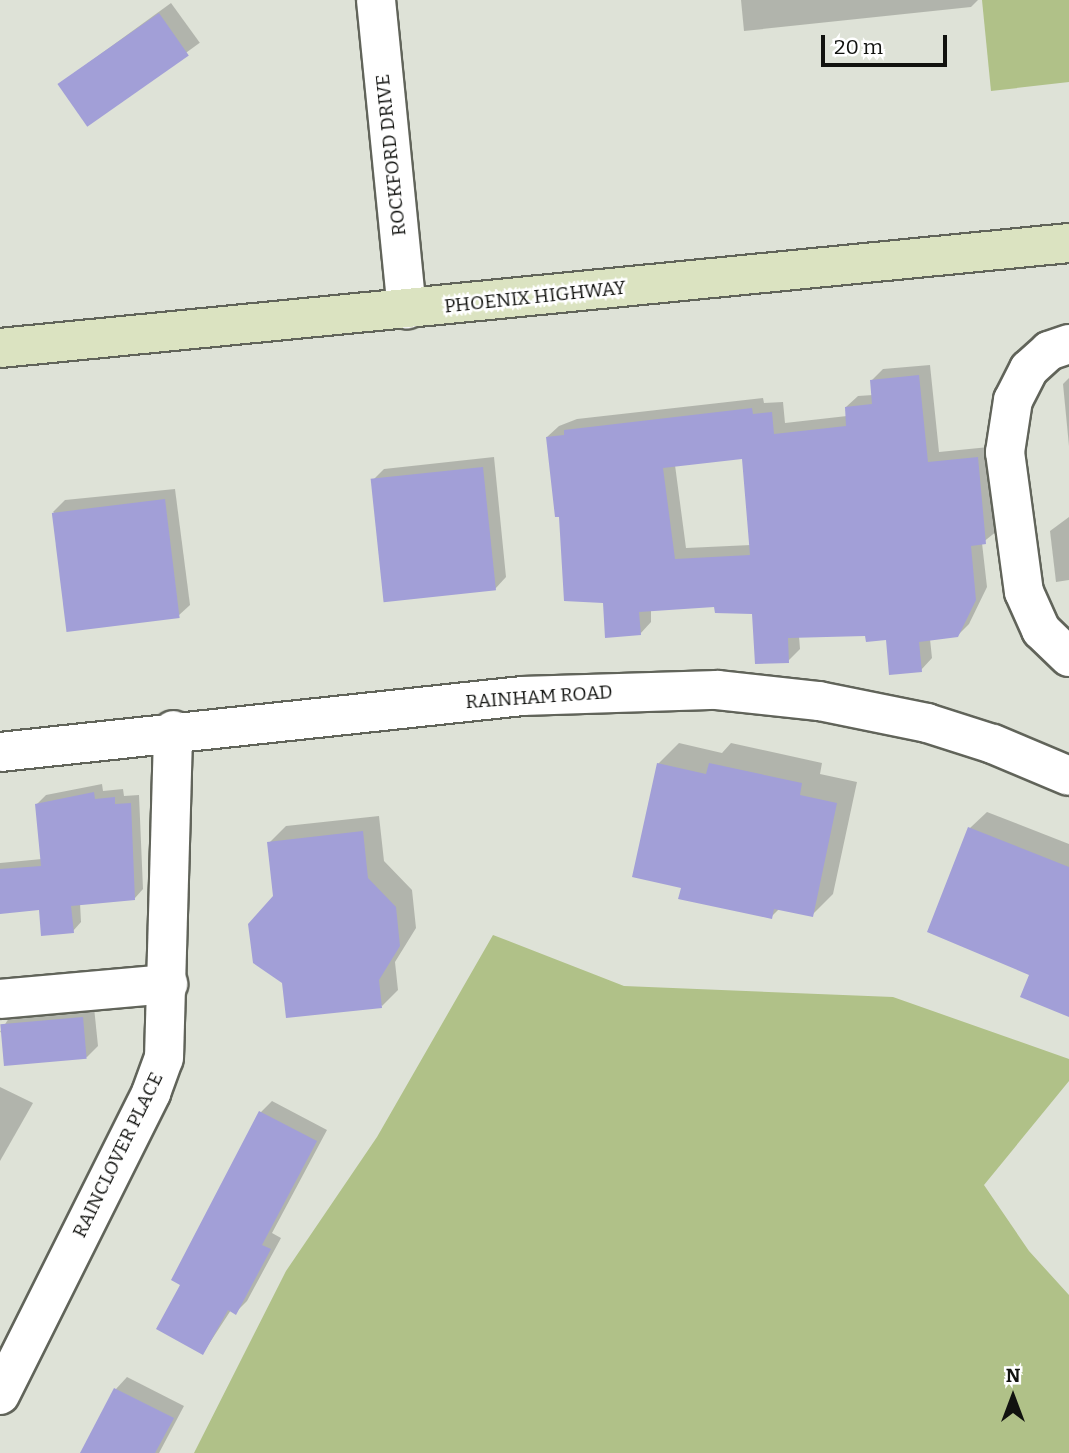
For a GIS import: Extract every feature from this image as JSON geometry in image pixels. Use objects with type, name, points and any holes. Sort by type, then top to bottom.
[{"type":"main road","name":"PHOENIX HIGHWAY","points":[[0,348],[1069,243]]},
{"type":"street","name":"ROCKFORD DRIVE","points":[[376,0],[407,309]]},
{"type":"street","points":[[1069,344],[1049,351],[1028,369],[1013,400],[1005,452],[1024,592],[1041,630],[1069,657]]},
{"type":"street","name":"RAINHAM ROAD","points":[[0,751],[173,730],[522,696],[717,690],[819,701],[927,723],[993,744],[1069,776]]},
{"type":"street","name":"RAINCLOVER PLACE","points":[[0,1395],[151,1093],[164,1058],[173,730]]},
{"type":"street","points":[[0,999],[168,984]]},
{"type":"green space","points":[[982,0],[1069,0],[1069,82],[991,91]]},
{"type":"green space","points":[[493,935],[624,986],[893,997],[1069,1059],[1069,1081],[984,1185],[1029,1251],[1069,1295],[1069,1453],[194,1453],[286,1271],[377,1137]]},
{"type":"building","points":[[159,13],[189,56],[87,127],[57,84]]},
{"type":"building","points":[[919,375],[928,462],[978,457],[986,544],[971,546],[976,600],[958,637],[919,642],[922,672],[889,675],[886,640],[866,642],[865,636],[788,638],[789,663],[755,664],[752,614],[715,613],[714,607],[639,612],[641,635],[605,638],[603,603],[564,601],[559,517],[555,517],[546,437],[564,435],[564,430],[752,408],[753,414],[772,412],[774,434],[846,426],[845,407],[872,404],[870,380]],"holes":[[[742,459],[750,555],[675,559],[663,468]]]},
{"type":"building","points":[[483,467],[496,590],[384,602],[371,479]]},
{"type":"building","points":[[165,499],[180,618],[66,632],[52,513]]},
{"type":"building","points":[[657,763],[706,774],[709,763],[802,783],[800,795],[837,803],[813,917],[774,909],[772,919],[678,899],[681,888],[632,877]]},
{"type":"building","points":[[94,792],[95,799],[115,797],[115,804],[131,803],[135,900],[71,906],[74,933],[41,936],[39,910],[0,914],[0,869],[41,866],[35,804]]},
{"type":"building","points":[[968,827],[1069,867],[1069,1017],[1020,997],[1029,975],[927,932]]},
{"type":"building","points":[[363,831],[368,878],[396,907],[400,946],[379,980],[382,1008],[286,1018],[282,983],[253,963],[248,924],[273,896],[267,842]]},
{"type":"building","points":[[83,1017],[87,1059],[4,1066],[0,1024]]},
{"type":"building","points":[[259,1111],[317,1141],[262,1245],[271,1249],[236,1315],[228,1310],[203,1355],[156,1329],[180,1285],[171,1280]]},
{"type":"building","points":[[114,1388],[174,1418],[155,1453],[80,1453]]}]
